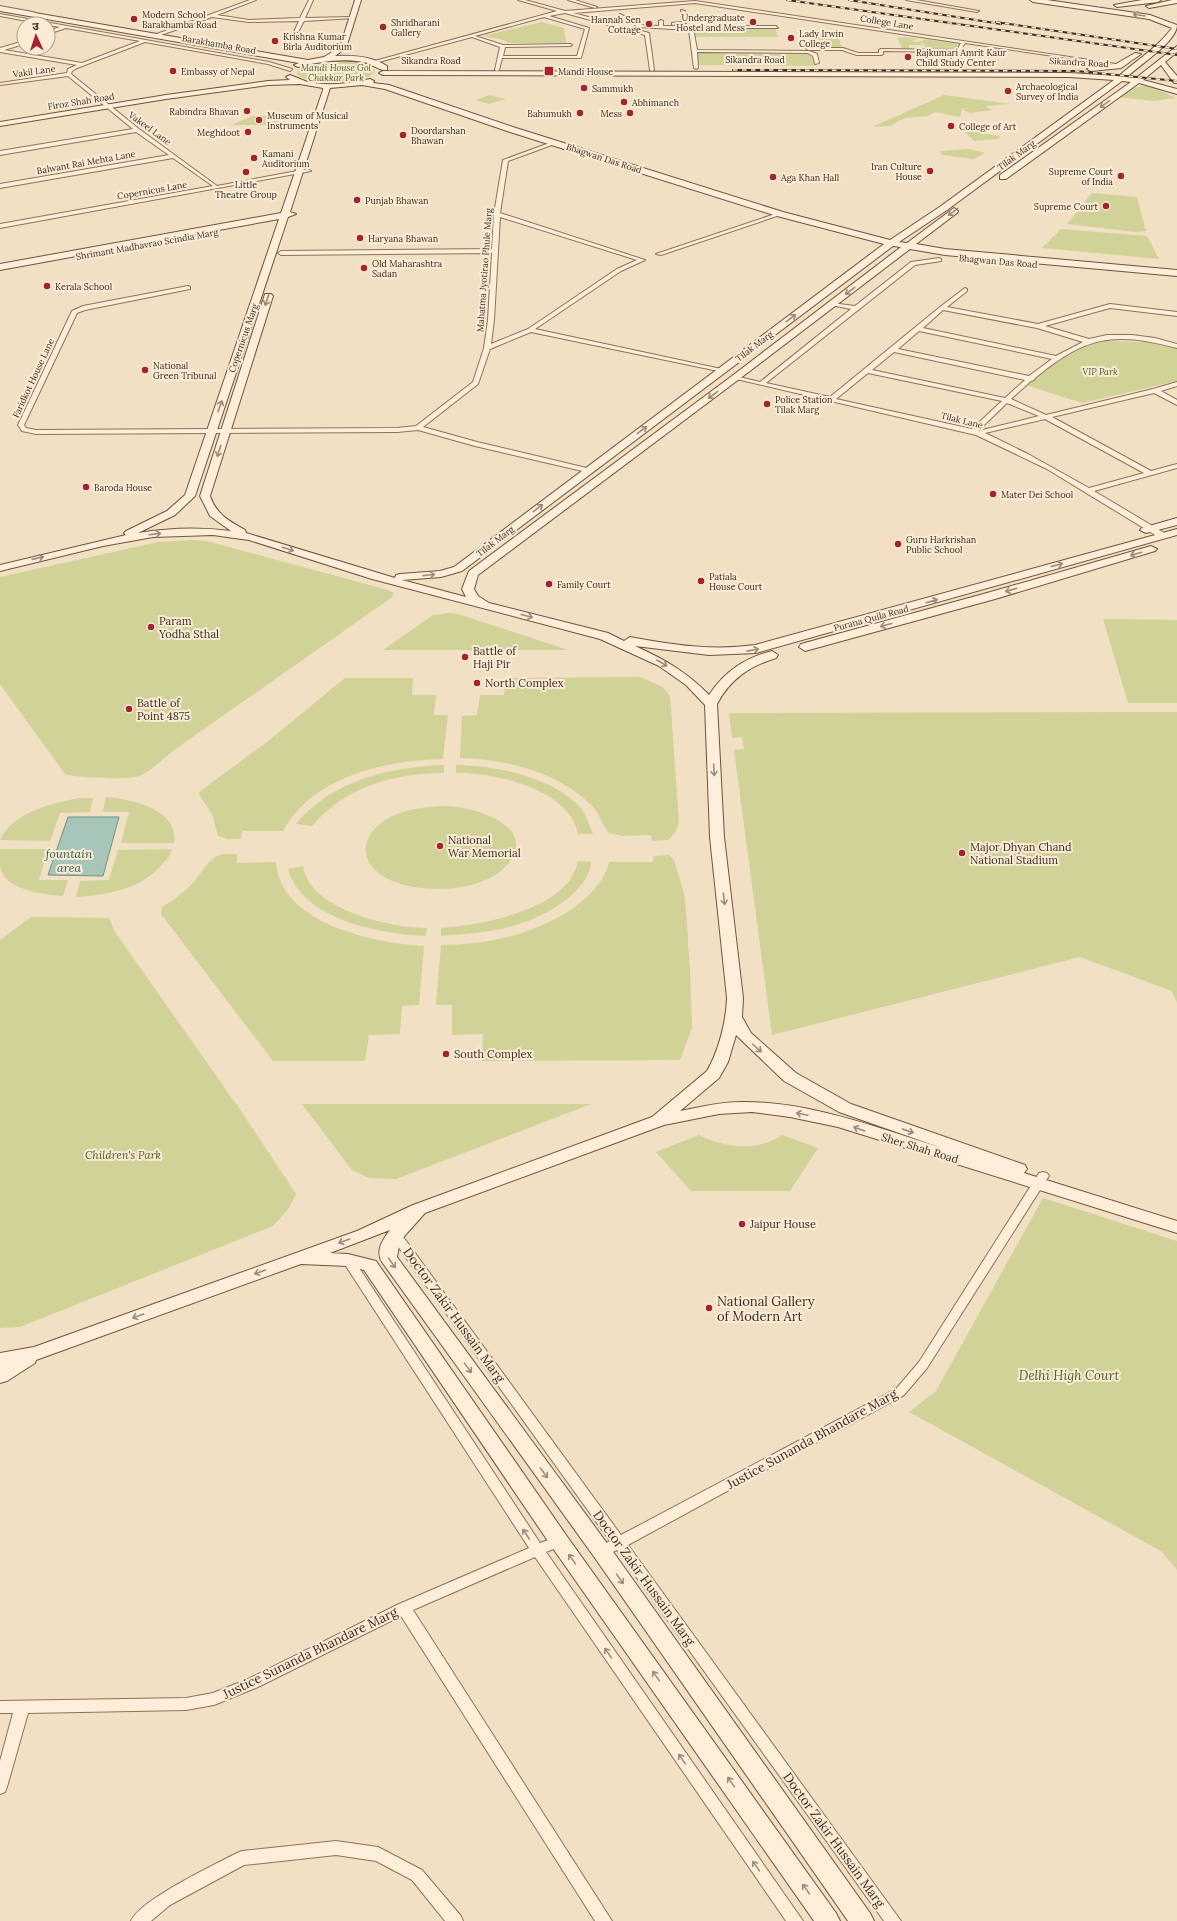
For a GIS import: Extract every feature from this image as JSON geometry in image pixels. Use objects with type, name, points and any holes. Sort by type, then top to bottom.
[{"type":"main road","points":[[324,59],[343,48],[358,0]]},
{"type":"main road","points":[[1033,0],[1150,17],[1174,30]]},
{"type":"main road","points":[[1060,0],[1116,6],[1156,3],[1172,4]]},
{"type":"main road","points":[[1096,9],[1125,8],[1156,3]]},
{"type":"main road","name":"Barakhamba Road","points":[[0,8],[310,61]]},
{"type":"main road","name":"Barakhamba Road","points":[[0,14],[278,63],[290,71],[299,82]]},
{"type":"main road","points":[[1169,17],[1174,30]]},
{"type":"main road","points":[[1124,63],[1174,30]]},
{"type":"main road","name":"Tilak Marg","points":[[376,577],[409,577],[441,574],[458,569],[887,245],[944,208],[1123,77],[1137,63],[1165,42],[1174,30]]},
{"type":"main road","points":[[343,48],[348,55],[354,59]]},
{"type":"main road","points":[[1162,63],[1177,48]]},
{"type":"main road","points":[[1162,63],[1177,55]]},
{"type":"main road","points":[[299,82],[326,86],[362,83],[378,78],[384,71],[373,62],[364,60],[324,59],[310,61]]},
{"type":"main road","name":"Firoz Shah Road","points":[[0,124],[264,81],[310,61]]},
{"type":"main road","points":[[1074,70],[1103,68],[1124,63],[1137,63]]},
{"type":"main road","points":[[1162,63],[1177,81]]},
{"type":"main road","name":"Tilak Marg","points":[[489,607],[473,598],[468,589],[473,573],[735,378],[959,208],[1162,63]]},
{"type":"main road","name":"Sikandra Road","points":[[384,71],[652,70],[696,68],[1057,72],[1087,76],[1123,77]]},
{"type":"main road","name":"Sikandra Road","points":[[384,71],[1057,72],[1074,70],[1123,77]]},
{"type":"main road","points":[[1087,76],[1104,81],[1110,86]]},
{"type":"main road","points":[[1123,77],[1143,78],[1177,87]]},
{"type":"main road","points":[[378,78],[386,87]]},
{"type":"main road","points":[[1143,78],[1177,92]]},
{"type":"main road","name":"Firoz Shah Road","points":[[166,97],[261,84],[299,82]]},
{"type":"main road","name":"Bhagwan Das Road","points":[[362,83],[386,87],[780,214],[822,226],[828,231],[905,249],[1177,278]]},
{"type":"main road","name":"Copernicus Marg","points":[[103,543],[116,539],[161,519],[180,506],[190,496],[289,216],[327,90],[326,86]]},
{"type":"main road","name":"Copernicus Marg","points":[[303,171],[333,89],[337,86]]},
{"type":"main road","points":[[1019,153],[1034,155]]},
{"type":"main road","name":"Shrimant Madhavrao Scindia Marg","points":[[0,267],[289,216]]},
{"type":"main road","name":"Shrimant Madhavrao Scindia Marg","points":[[0,271],[206,234],[289,216]]},
{"type":"main road","name":"Copernicus Marg","points":[[205,496],[282,253],[280,241]]},
{"type":"main road","name":"Bhagwan Das Road","points":[[905,249],[1177,273]]},
{"type":"main road","points":[[190,496],[205,496],[210,510],[218,519],[251,537]]},
{"type":"main road","points":[[1134,544],[1142,531],[1177,521]]},
{"type":"main road","points":[[0,568],[103,543],[177,532],[213,532],[251,537],[376,577],[604,636],[663,663],[690,682],[712,704],[718,837],[735,998],[734,1016],[720,1062],[713,1074],[658,1121],[419,1209],[372,1231],[297,1259],[36,1353],[0,1360]]},
{"type":"main road","name":"Purana Quila Road","points":[[604,636],[689,651],[722,653],[756,650],[1163,536],[1176,540]]},
{"type":"main road","name":"Purana Quila Road","points":[[712,704],[724,683],[754,660],[983,598],[1176,540]]},
{"type":"main road","points":[[722,653],[742,668]]},
{"type":"main road","name":"Sher Shah Road","points":[[734,1016],[745,1036],[790,1077],[845,1108],[1040,1181],[1177,1227]]},
{"type":"main road","name":"Sher Shah Road","points":[[658,1121],[737,1107],[762,1107],[791,1111],[840,1122],[1040,1181],[1177,1217]]},
{"type":"main road","name":"Doctor Zakir Hussain Marg","points":[[419,1209],[396,1234],[387,1248],[388,1258],[611,1548],[862,1921]]},
{"type":"main road","points":[[297,1259],[348,1260],[370,1265],[559,1540],[828,1921]]},
{"type":"main road","points":[[0,1376],[36,1353]]},
{"type":"street","points":[[156,35],[254,0]]},
{"type":"street","points":[[296,32],[311,0]]},
{"type":"street","points":[[520,0],[647,34],[652,70]]},
{"type":"street","points":[[570,0],[604,9]]},
{"type":"street","points":[[676,0],[685,2]]},
{"type":"street","points":[[908,0],[977,11]]},
{"type":"street","points":[[633,1],[652,8]]},
{"type":"street","name":"College Lane","points":[[564,12],[652,8],[697,1],[964,42],[1124,63]]},
{"type":"street","points":[[373,62],[564,12]]},
{"type":"street","points":[[674,24],[684,23],[683,12]]},
{"type":"street","points":[[210,15],[249,21],[352,18]]},
{"type":"street","points":[[501,57],[579,57],[587,28],[544,16]]},
{"type":"street","points":[[630,18],[622,16],[640,26],[776,27]]},
{"type":"street","points":[[655,16],[660,21],[691,29],[696,68]]},
{"type":"street","points":[[660,21],[661,26]]},
{"type":"street","points":[[79,22],[310,61]]},
{"type":"street","points":[[56,30],[68,26],[145,42],[269,64],[290,71]]},
{"type":"street","points":[[474,37],[503,46],[570,45]]},
{"type":"street","points":[[69,74],[70,70],[81,64],[145,42]]},
{"type":"street","points":[[961,61],[953,60],[959,53],[958,51],[964,42]]},
{"type":"street","points":[[0,50],[16,45]]},
{"type":"street","points":[[501,70],[503,46]]},
{"type":"street","points":[[694,51],[790,51],[808,48],[842,49],[857,54],[881,54],[881,50],[958,51]]},
{"type":"street","points":[[808,48],[815,55],[817,64]]},
{"type":"street","points":[[0,50],[81,64]]},
{"type":"street","points":[[364,60],[396,55]]},
{"type":"street","name":"Vakil Lane","points":[[0,84],[69,74]]},
{"type":"street","name":"Vakeel Lane","points":[[69,74],[137,130],[215,185]]},
{"type":"street","points":[[0,153],[137,130]]},
{"type":"street","name":"Mahatma Jyotirao Phule Marg","points":[[418,428],[476,383],[487,348],[491,320],[497,214],[506,160],[557,142]]},
{"type":"street","name":"Balwant Rai Mehta Lane","points":[[0,186],[175,156]]},
{"type":"street","name":"Copernicus Lane","points":[[0,226],[303,171]]},
{"type":"street","points":[[487,348],[530,330],[619,270],[642,260],[497,214]]},
{"type":"street","points":[[660,254],[780,214]]},
{"type":"street","points":[[282,253],[495,251]]},
{"type":"street","points":[[761,384],[913,263],[939,260]]},
{"type":"street","name":"Faridkot House Lane","points":[[188,288],[83,308],[74,312],[21,425],[24,430],[36,432],[212,431]]},
{"type":"street","points":[[830,400],[894,350],[965,290]]},
{"type":"street","points":[[833,304],[857,308]]},
{"type":"street","points":[[1038,326],[1110,306],[1177,314]]},
{"type":"street","points":[[942,308],[1038,326],[1088,341]]},
{"type":"street","points":[[918,329],[1057,358]]},
{"type":"street","points":[[530,330],[723,370]]},
{"type":"street","points":[[976,432],[1007,400],[1057,358],[1088,341],[1106,338],[1141,338],[1177,346]]},
{"type":"street","points":[[894,350],[1032,379]]},
{"type":"street","points":[[868,371],[1007,400],[1046,417],[1150,473]]},
{"type":"street","name":"Tilak Lane","points":[[735,378],[976,432],[1001,442],[1089,490],[1163,536]]},
{"type":"street","points":[[976,432],[1155,391],[1177,384]]},
{"type":"street","points":[[1155,391],[1177,403]]},
{"type":"street","points":[[212,431],[397,430],[418,428],[588,471]]},
{"type":"street","points":[[1089,490],[1177,466]]},
{"type":"street","name":"Justice Sunanda Bhandare Marg","points":[[611,1548],[900,1392],[923,1365],[1040,1181]]},
{"type":"street","points":[[348,1260],[537,1550],[795,1921]]},
{"type":"street","name":"Justice Sunanda Bhandare Marg","points":[[0,1707],[22,1708],[186,1704],[214,1699],[253,1683],[404,1608],[559,1540]]},
{"type":"street","name":"Doctor Zakir Hussain Marg","points":[[611,1548],[893,1921]]},
{"type":"street","points":[[404,1608],[602,1920]]},
{"type":"street","points":[[0,1787],[22,1708]]},
{"type":"street","points":[[139,1921],[165,1900],[242,1858],[336,1848],[378,1854],[417,1875],[455,1921]]},
{"type":"green space","points":[[542,22],[564,28],[566,43],[508,43],[504,40],[483,36]]},
{"type":"green space","points":[[694,28],[775,28],[778,37],[695,37]]},
{"type":"green space","points":[[903,37],[918,39],[912,41],[921,41],[923,45],[909,45],[909,48],[902,48],[897,38]]},
{"type":"green space","points":[[811,38],[839,38],[842,48],[815,48]]},
{"type":"green space","points":[[925,39],[960,44],[954,49],[926,48],[922,41]]},
{"type":"green space","points":[[697,52],[810,53],[814,66],[698,65]]},
{"type":"green space","name":"Mandi House Gol Chakkar Park","points":[[340,61],[365,63],[373,67],[375,71],[369,76],[360,80],[337,83],[313,81],[303,78],[297,74],[299,69],[314,63]]},
{"type":"green space","points":[[1143,86],[1154,88],[1176,98],[1153,101],[1119,97],[1134,88]]},
{"type":"green space","points":[[489,95],[506,99],[489,104],[475,100]]},
{"type":"green space","points":[[944,95],[1011,104],[985,106],[992,110],[970,113],[963,110],[970,108],[962,109],[960,117],[935,112],[928,116],[905,118],[890,126],[872,127]]},
{"type":"green space","points":[[253,116],[286,116],[283,125],[232,125]]},
{"type":"green space","points":[[963,130],[1001,137],[997,139],[974,141]]},
{"type":"green space","points":[[970,149],[985,153],[974,159],[942,155],[940,151]]},
{"type":"green space","points":[[1092,193],[1137,197],[1146,231],[1136,232],[1067,224]]},
{"type":"green space","points":[[1061,229],[1147,236],[1159,259],[1042,248]]},
{"type":"green space","name":"VIP Park","points":[[1105,341],[1152,342],[1177,348],[1177,381],[1082,403],[1026,385],[1062,358],[1083,348]]},
{"type":"green space","points":[[191,540],[207,541],[388,590],[394,593],[391,598],[174,750],[153,768],[143,774],[133,777],[114,778],[80,777],[65,774],[0,684],[0,577],[158,542]]},
{"type":"green space","points":[[448,613],[458,614],[568,650],[383,650],[433,615]]},
{"type":"green space","points":[[1103,619],[1177,620],[1177,703],[1128,703]]},
{"type":"green space","points":[[640,677],[663,687],[670,696],[679,822],[675,833],[668,840],[652,841],[651,835],[622,836],[609,833],[596,810],[589,803],[576,792],[545,775],[511,764],[460,758],[462,716],[477,715],[480,695],[504,695],[506,678]]},
{"type":"green space","points":[[345,678],[413,678],[412,695],[436,695],[434,715],[448,715],[443,759],[398,763],[375,768],[332,784],[313,797],[296,812],[283,831],[242,831],[241,839],[227,839],[218,836],[212,814],[199,792],[267,742]]},
{"type":"green space","name":"Major Dhyan Chand National Stadium","points":[[1177,712],[1177,1003],[1172,991],[1080,957],[772,1035],[734,750],[744,749],[742,737],[732,738],[729,713]]},
{"type":"green space","points":[[444,765],[444,773],[389,779],[372,785],[355,792],[340,801],[312,826],[296,824],[310,809],[327,796],[363,779],[403,769]]},
{"type":"green space","points":[[456,765],[507,771],[542,782],[558,790],[572,800],[583,811],[593,834],[578,834],[572,818],[561,805],[546,795],[528,786],[509,780],[472,773],[456,773]]},
{"type":"green space","points":[[106,797],[140,803],[161,814],[169,822],[174,831],[174,843],[121,843],[129,812],[103,812]]},
{"type":"green space","points":[[78,798],[93,798],[90,812],[60,813],[50,841],[0,840],[6,830],[23,816],[56,803]]},
{"type":"green space","points":[[449,806],[473,810],[498,820],[508,828],[515,837],[516,848],[510,861],[501,870],[490,878],[478,883],[464,887],[435,889],[421,888],[398,883],[383,876],[370,864],[367,859],[366,844],[373,831],[381,823],[402,812],[414,809]]},
{"type":"green space","points":[[0,849],[48,849],[39,880],[68,880],[63,896],[38,893],[11,883],[1,871]]},
{"type":"green space","points":[[172,849],[169,856],[156,871],[146,879],[124,889],[76,897],[80,881],[109,880],[118,850]]},
{"type":"green space","points":[[224,854],[237,854],[237,863],[276,862],[281,883],[294,901],[311,915],[333,926],[380,940],[424,946],[419,1005],[402,1006],[400,1034],[369,1035],[365,1061],[273,1061],[161,914],[162,907],[187,889],[213,858]]},
{"type":"green space","points":[[669,855],[674,860],[685,897],[690,970],[692,1028],[680,1060],[482,1061],[483,1034],[452,1035],[452,1005],[436,1005],[441,945],[501,939],[540,926],[559,917],[576,906],[591,893],[605,875],[609,862],[653,862],[653,857],[655,856]]},
{"type":"green space","points":[[578,861],[591,862],[588,874],[581,886],[558,906],[531,920],[517,925],[497,930],[441,936],[441,928],[478,923],[500,918],[521,912],[541,903],[558,892],[571,878]]},
{"type":"green space","points":[[303,866],[309,881],[320,894],[335,905],[354,914],[374,920],[412,927],[427,928],[426,936],[387,932],[366,927],[345,921],[326,912],[309,901],[296,886],[288,869]]},
{"type":"green space","name":"Children's Park","points":[[31,917],[109,918],[115,932],[241,1111],[296,1194],[289,1208],[273,1226],[20,1327],[0,1328],[0,940]]},
{"type":"green space","points":[[302,1104],[591,1104],[396,1179],[369,1178],[352,1170]]},
{"type":"green space","points":[[699,1135],[719,1143],[752,1146],[762,1144],[782,1135],[818,1148],[790,1191],[691,1191],[656,1152]]},
{"type":"green space","name":"Delhi High Court","points":[[1043,1198],[1177,1241],[1177,1570],[1161,1551],[909,1412],[936,1391]]},
{"type":"water","name":"fountain area","points":[[68,817],[119,817],[103,876],[48,875]]},
{"type":"railway","points":[[787,0],[1177,55]]},
{"type":"railway","points":[[849,0],[1001,24]]},
{"type":"railway","points":[[996,22],[1177,49]]},
{"type":"railway","points":[[733,70],[1076,71],[1177,81]]},
{"type":"place","name":"Modern School Barakhamba Road","points":[[134,19]]},
{"type":"place","name":"Undergraduate Hostel and Mess","points":[[753,22]]},
{"type":"place","name":"Hannah Sen Cottage","points":[[649,24]]},
{"type":"place","name":"Shridharani Gallery","points":[[383,27]]},
{"type":"place","name":"Lady Irwin College","points":[[791,38]]},
{"type":"place","name":"Krishna Kumar Birla Auditorium","points":[[275,41]]},
{"type":"place","name":"Rajkumari Amrit Kaur Child Study Center","points":[[908,57]]},
{"type":"place","name":"Embassy of Nepal","points":[[173,71]]},
{"type":"place","name":"Mandi House","points":[[549,71]]},
{"type":"place","name":"Sammukh","points":[[584,88]]},
{"type":"place","name":"Archaeological Survey of India","points":[[1008,91]]},
{"type":"place","name":"Abhimanch","points":[[624,102]]},
{"type":"place","name":"Rabindra Bhavan","points":[[247,111]]},
{"type":"place","name":"Bahumukh","points":[[580,113]]},
{"type":"place","name":"Mess","points":[[630,113]]},
{"type":"place","name":"Museum of Musical Instruments","points":[[259,120]]},
{"type":"place","name":"College of Art","points":[[951,126]]},
{"type":"place","name":"Meghdoot","points":[[248,132]]},
{"type":"place","name":"Doordarshan Bhawan","points":[[403,135]]},
{"type":"place","name":"Kamani Auditorium","points":[[254,158]]},
{"type":"place","name":"Iran Culture House","points":[[930,171]]},
{"type":"place","name":"Little Theatre Group","points":[[246,172]]},
{"type":"place","name":"Supreme Court of India","points":[[1121,176]]},
{"type":"place","name":"Aga Khan Hall","points":[[773,177]]},
{"type":"place","name":"Punjab Bhawan","points":[[357,200]]},
{"type":"place","name":"Supreme Court","points":[[1106,206]]},
{"type":"place","name":"Haryana Bhawan","points":[[360,238]]},
{"type":"place","name":"Old Maharashtra Sadan","points":[[364,268]]},
{"type":"place","name":"Kerala School","points":[[47,286]]},
{"type":"place","name":"National Green Tribunal","points":[[145,370]]},
{"type":"place","name":"Police Station Tilak Marg","points":[[767,404]]},
{"type":"place","name":"Baroda House","points":[[86,487]]},
{"type":"place","name":"Mater Dei School","points":[[993,494]]},
{"type":"place","name":"Guru Harkrishan Public School","points":[[898,544]]},
{"type":"place","name":"Patiala House Court","points":[[701,581]]},
{"type":"place","name":"Family Court","points":[[549,584]]},
{"type":"place","name":"Param Yodha Sthal","points":[[151,627]]},
{"type":"place","name":"Battle of Haji Pir","points":[[465,657]]},
{"type":"place","name":"North Complex","points":[[477,683]]},
{"type":"place","name":"Battle of Point 4875","points":[[129,709]]},
{"type":"place","name":"National War Memorial","points":[[440,846]]},
{"type":"place","name":"Major Dhyan Chand National Stadium","points":[[962,853]]},
{"type":"place","name":"South Complex","points":[[446,1054]]},
{"type":"place","name":"Jaipur House","points":[[742,1224]]},
{"type":"place","name":"National Gallery of Modern Art","points":[[709,1308]]}]
